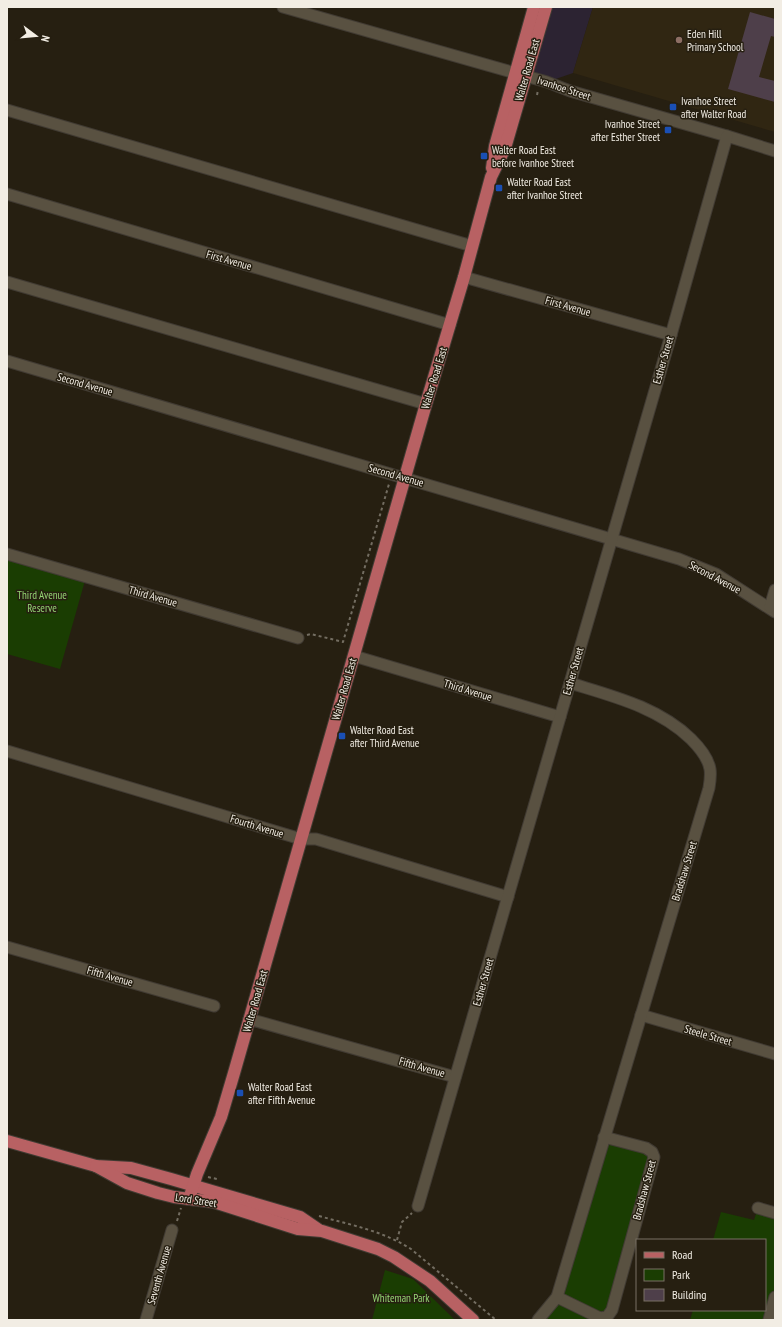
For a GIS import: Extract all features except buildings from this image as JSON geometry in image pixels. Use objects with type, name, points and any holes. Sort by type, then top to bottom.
[{"type":"main road","name":"Walter Road East","points":[[185,1202],[221,1117],[426,404],[464,277],[491,177],[505,148],[534,7]]},
{"type":"main road","name":"Walter Road East","points":[[520,75],[546,7]]},
{"type":"main road","name":"Lord Street","points":[[7,1140],[96,1166],[127,1183],[185,1202],[214,1202],[298,1229],[322,1231]]},
{"type":"main road","name":"Lord Street","points":[[96,1166],[131,1168],[193,1186],[300,1218],[322,1231],[378,1249],[394,1257],[430,1281],[474,1320]]},
{"type":"street","name":"Ivanhoe Street","points":[[283,7],[547,82],[570,91],[775,151]]},
{"type":"street","points":[[7,110],[472,246]]},
{"type":"street","name":"Esther Street","points":[[418,1206],[671,335],[727,136]]},
{"type":"street","name":"First Avenue","points":[[7,194],[450,325]]},
{"type":"street","name":"First Avenue","points":[[464,277],[671,335]]},
{"type":"street","points":[[7,282],[426,404]]},
{"type":"street","name":"Second Avenue","points":[[7,361],[679,558],[716,574],[772,609]]},
{"type":"street","name":"Third Avenue","points":[[7,554],[298,638]]},
{"type":"street","points":[[772,609],[775,590]]},
{"type":"street","name":"Third Avenue","points":[[354,656],[560,718]]},
{"type":"street","name":"Bradshaw Street","points":[[538,1320],[557,1297],[709,788],[710,769],[702,749],[683,731],[662,716],[629,701],[570,683]]},
{"type":"street","name":"Fourth Avenue","points":[[7,750],[301,840],[316,839],[508,897]]},
{"type":"street","name":"Fifth Avenue","points":[[7,947],[214,1006]]},
{"type":"street","name":"Steele Street","points":[[641,1015],[775,1054]]},
{"type":"street","name":"Fifth Avenue","points":[[249,1019],[456,1077]]},
{"type":"street","name":"Bradshaw Street","points":[[557,1297],[600,1318],[607,1317],[612,1310],[654,1157],[652,1152],[646,1148],[604,1137]]},
{"type":"street","points":[[758,1208],[775,1213]]},
{"type":"street","name":"Seventh Avenue","points":[[146,1320],[172,1230]]},
{"type":"street","points":[[769,1320],[775,1297]]},
{"type":"path","points":[[298,638],[311,634],[343,642],[392,474]]},
{"type":"path","points":[[172,1230],[185,1202]]},
{"type":"path","points":[[397,1240],[402,1222],[418,1206]]},
{"type":"shaded area","points":[[546,7],[593,7],[573,73],[547,82],[525,76]]},
{"type":"shaded area","name":"Eden Hill Primary School","points":[[593,7],[775,7],[775,132],[573,73]]},
{"type":"green space","name":"Third Avenue Reserve","points":[[7,554],[86,577],[60,669],[7,654]]},
{"type":"green space","points":[[604,1137],[652,1152],[609,1320],[538,1320],[557,1297]]},
{"type":"green space","points":[[758,1208],[775,1213],[775,1297],[769,1320],[690,1320],[693,1311],[766,1311],[766,1239],[713,1239],[721,1212],[754,1220]]},
{"type":"green space","name":"Whiteman Park","points":[[385,1270],[413,1279],[455,1320],[372,1320]]},
{"type":"place","name":"Eden Hill Primary School","points":[[679,40]]},
{"type":"place","name":"Ivanhoe Street after Walter Road","points":[[673,107]]},
{"type":"place","name":"Ivanhoe Street after Esther Street","points":[[668,130]]},
{"type":"place","name":"Walter Road East before Ivanhoe Street","points":[[484,156]]},
{"type":"place","name":"Walter Road East after Ivanhoe Street","points":[[499,188]]},
{"type":"place","name":"Walter Road East after Third Avenue","points":[[342,736]]},
{"type":"place","name":"Walter Road East after Fifth Avenue","points":[[240,1093]]}]
